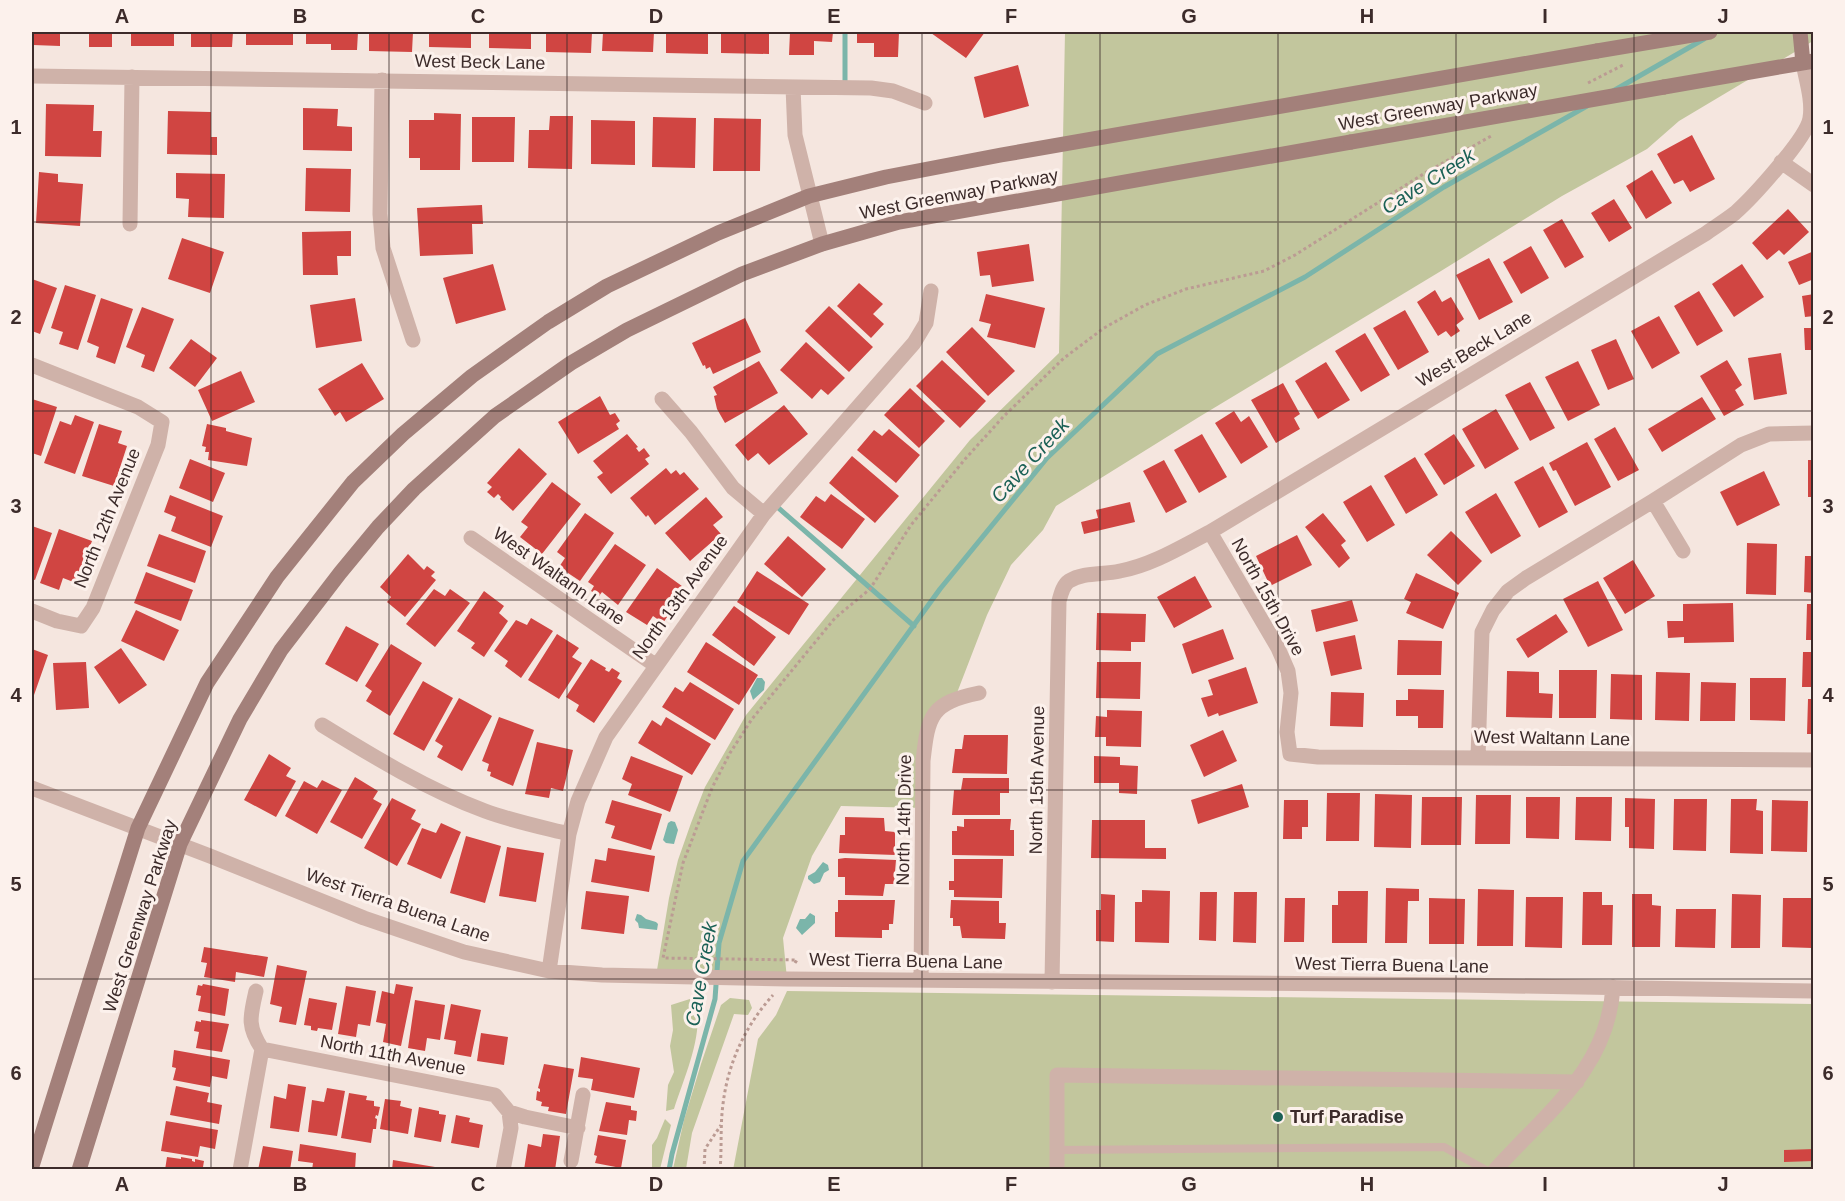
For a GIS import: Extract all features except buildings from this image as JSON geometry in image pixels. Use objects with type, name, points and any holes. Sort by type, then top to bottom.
[{"type":"main road","name":"West Greenway Parkway","points":[[32,1166],[138,828],[207,683],[270,586],[353,482],[403,434],[472,376],[548,322],[607,286],[718,233],[809,196],[886,177],[1001,155],[1710,32]]},
{"type":"main road","points":[[1800,32],[1808,62]]},
{"type":"main road","name":"West Greenway Parkway","points":[[79,1170],[180,844],[240,719],[281,650],[378,527],[414,489],[495,416],[571,363],[627,330],[742,274],[822,244],[899,222],[1808,62]]},
{"type":"street","name":"West Beck Lane","points":[[1068,582],[1087,575],[1120,571],[1137,566],[1162,557],[1210,532],[1705,234],[1735,213],[1762,185],[1807,129],[1810,117],[1808,62]]},
{"type":"street","name":"West Beck Lane","points":[[32,76],[871,88],[893,91],[925,103]]},
{"type":"street","points":[[130,224],[132,77]]},
{"type":"street","points":[[382,80],[380,214],[382,241],[413,340]]},
{"type":"street","points":[[793,87],[795,135],[822,244]]},
{"type":"street","points":[[1781,162],[1814,184]]},
{"type":"street","name":"North 13th Avenue","points":[[549,971],[569,834],[578,801],[606,737],[764,514],[858,404],[914,343],[926,323],[931,291]]},
{"type":"street","name":"North 12th Avenue","points":[[32,365],[138,407],[162,422],[158,445],[93,608],[81,626],[57,621],[32,611]]},
{"type":"street","points":[[662,399],[691,432],[733,488],[764,514]]},
{"type":"street","points":[[1478,757],[1482,632],[1493,610],[1508,591],[1741,445],[1769,434],[1814,433]]},
{"type":"street","points":[[1653,501],[1683,551]]},
{"type":"street","name":"North 15th Drive","points":[[1210,532],[1278,648],[1287,671],[1291,693],[1287,732],[1290,754]]},
{"type":"street","name":"West Waltann Lane","points":[[471,538],[655,665]]},
{"type":"street","name":"North 15th Avenue","points":[[1052,982],[1059,601],[1068,582]]},
{"type":"street","name":"North 14th Drive","points":[[921,980],[923,761],[926,736],[934,713],[955,698],[979,693]]},
{"type":"street","points":[[322,725],[413,777],[462,801],[494,814],[569,834]]},
{"type":"street","name":"West Waltann Lane","points":[[1290,754],[1318,757],[1814,760]]},
{"type":"street","name":"West Tierra Buena Lane","points":[[32,788],[180,844],[364,918],[484,957],[549,971],[602,975],[787,979],[1814,991]]},
{"type":"street","points":[[1495,1170],[1577,1083],[1602,1038],[1612,1007],[1613,987]]},
{"type":"street","points":[[240,1170],[262,1049],[252,1033],[251,1014],[256,991]]},
{"type":"street","name":"North 11th Avenue","points":[[262,1049],[495,1095],[509,1112],[525,1118],[578,1128]]},
{"type":"street","points":[[1057,1170],[1058,1075],[1577,1083]]},
{"type":"street","points":[[571,1161],[583,1095]]},
{"type":"street","points":[[503,1170],[511,1128],[509,1112]]},
{"type":"lane","points":[[1057,1150],[1444,1147],[1486,1170]]},
{"type":"path","points":[[758,960],[663,958],[683,863],[712,788],[730,753],[752,719],[835,618],[870,589],[911,525],[966,458],[1004,416],[1064,358],[1104,328],[1145,305],[1186,290],[1264,271],[1294,255],[1476,143]]},
{"type":"path","points":[[720,1170],[722,1123],[728,1077],[742,1038],[757,1013]]},
{"type":"path","points":[[704,1170],[705,1149],[722,1123]]},
{"type":"green space","points":[[1065,32],[1813,32],[1813,41],[1679,121],[1647,149],[1562,196],[1056,506],[1043,530],[1011,565],[987,615],[955,698],[934,713],[923,808],[841,806],[812,856],[783,938],[787,979],[656,976],[678,860],[705,787],[746,715],[970,440],[1059,353]]},
{"type":"green space","name":"Turf Paradise","points":[[787,991],[1813,1004],[1813,1169],[733,1170],[758,1039],[776,1015]]},
{"type":"green space","points":[[693,998],[698,1023],[696,1038],[674,1109],[666,1111],[668,1085],[674,1072],[670,1046],[673,1030],[671,1005]]},
{"type":"green space","points":[[730,998],[749,1000],[752,1008],[748,1015],[734,1014],[692,1133],[686,1169],[673,1169],[684,1120],[701,1064],[721,1005]]},
{"type":"green space","points":[[665,1119],[671,1125],[660,1169],[652,1169],[652,1145]]},
{"type":"water","points":[[757,678],[762,678],[765,682],[764,690],[753,700],[750,691]]},
{"type":"water","points":[[675,822],[678,830],[674,844],[663,840],[668,823]]},
{"type":"water","points":[[823,862],[828,865],[829,870],[824,873],[820,882],[814,884],[808,876],[815,872]]},
{"type":"water","points":[[810,913],[815,916],[815,923],[802,935],[796,928],[800,919],[805,919]]},
{"type":"water","points":[[637,914],[656,922],[657,930],[639,928],[635,920]]},
{"type":"waterway","points":[[845,32],[845,86]]},
{"type":"waterway","name":"Cave Creek","points":[[1613,91],[1704,39]]},
{"type":"waterway","name":"Cave Creek","points":[[669,1170],[715,999],[719,943],[743,861],[940,589],[1047,458],[1157,354],[1305,277],[1444,187],[1587,106]]},
{"type":"waterway","points":[[775,505],[914,626]]},
{"type":"place","name":"Turf Paradise","points":[[1278,1117]]}]
